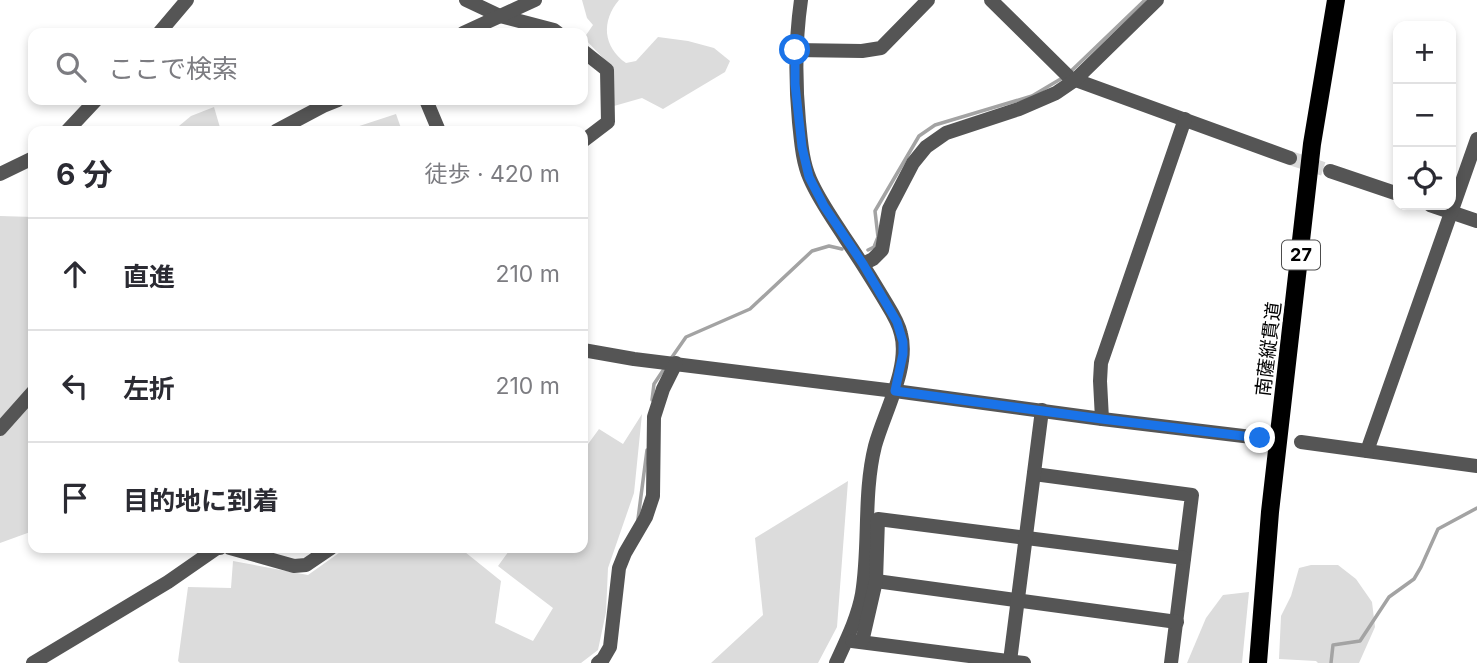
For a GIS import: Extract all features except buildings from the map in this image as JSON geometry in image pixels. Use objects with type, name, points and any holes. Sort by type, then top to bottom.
[{"type":"main road","name":"南薩縦貫道","points":[[1258,663],[1270,512],[1312,144],[1336,0]]},
{"type":"street","points":[[163,28],[187,0]]},
{"type":"street","points":[[466,0],[500,16],[546,28]]},
{"type":"street","points":[[474,28],[535,0]]},
{"type":"street","points":[[801,0],[795,50],[795,84],[802,147],[809,177],[824,206],[863,264],[897,322],[903,342],[895,391],[876,446],[870,473],[862,596],[836,663]]},
{"type":"street","points":[[795,50],[862,51],[881,48],[928,0]]},
{"type":"street","points":[[991,0],[1069,77],[1290,158]]},
{"type":"street","points":[[863,264],[873,259],[881,250],[889,209],[913,163],[926,147],[946,133],[1056,93],[1069,77],[1157,0]]},
{"type":"street","points":[[588,55],[607,70],[608,122],[588,137]]},
{"type":"street","points":[[72,126],[91,105]]},
{"type":"street","points":[[285,126],[326,105]]},
{"type":"street","points":[[428,105],[437,126]]},
{"type":"street","points":[[1102,419],[1101,363],[1185,119]]},
{"type":"street","points":[[1367,451],[1477,139]]},
{"type":"street","points":[[0,174],[28,160]]},
{"type":"street","points":[[1330,171],[1393,192]]},
{"type":"street","points":[[1445,210],[1477,221]]},
{"type":"street","points":[[588,351],[634,359],[1260,438]]},
{"type":"street","points":[[598,663],[610,647],[619,568],[646,517],[653,496],[654,417],[670,363]]},
{"type":"street","points":[[0,429],[28,398]]},
{"type":"street","points":[[846,641],[1017,662],[1018,601],[1042,410]]},
{"type":"street","points":[[1301,442],[1477,467]]},
{"type":"street","points":[[1034,474],[1192,495],[1171,663]]},
{"type":"street","points":[[862,642],[876,581],[878,519],[1184,558]]},
{"type":"street","points":[[33,663],[168,582],[210,553]]},
{"type":"street","points":[[247,553],[293,566],[306,565],[324,553]]},
{"type":"street","points":[[876,581],[1177,622]]},
{"type":"shaded area","points":[[582,0],[619,0],[609,16],[607,33],[618,57],[626,63],[636,61],[658,37],[714,48],[730,61],[725,72],[663,109],[642,98],[614,106],[604,59],[588,42],[588,32],[593,25],[587,18]]},
{"type":"shaded area","points":[[214,107],[220,126],[179,126],[191,116]]},
{"type":"shaded area","points":[[396,114],[400,126],[359,126]]},
{"type":"shaded area","points":[[0,216],[28,217],[28,533],[0,543]]},
{"type":"shaded area","points":[[642,414],[634,493],[608,568],[606,612],[598,650],[581,663],[178,661],[188,587],[231,588],[233,561],[308,575],[339,553],[466,553],[501,581],[495,623],[533,641],[553,608],[498,566],[507,553],[588,553],[588,444],[599,429],[623,444]]},
{"type":"shaded area","points":[[848,481],[837,627],[818,663],[711,663],[763,615],[755,538]]},
{"type":"shaded area","points":[[1338,565],[1356,579],[1372,602],[1375,627],[1359,663],[1279,659],[1281,616],[1291,596],[1299,568]]},
{"type":"shaded area","points":[[1249,592],[1242,663],[1187,663],[1206,618],[1223,595]]},
{"type":"waterway","points":[[1070,72],[1145,0]]},
{"type":"waterway","points":[[868,250],[874,247],[878,237],[875,211],[919,136],[935,125],[1032,96],[1064,77]]},
{"type":"waterway","points":[[670,360],[686,337],[750,309],[812,251],[829,246],[842,249]]},
{"type":"waterway","points":[[652,400],[654,384],[666,366]]},
{"type":"waterway","points":[[638,519],[647,450]]},
{"type":"waterway","points":[[1331,663],[1333,645],[1360,641],[1389,597],[1414,579],[1438,529],[1477,508]]},
{"type":"tunnel","points":[[1290,158],[1330,171]]},
{"type":"route","points":[[795,50],[795,84],[802,147],[809,177],[901,332],[903,354],[895,391],[1260,438]]}]
